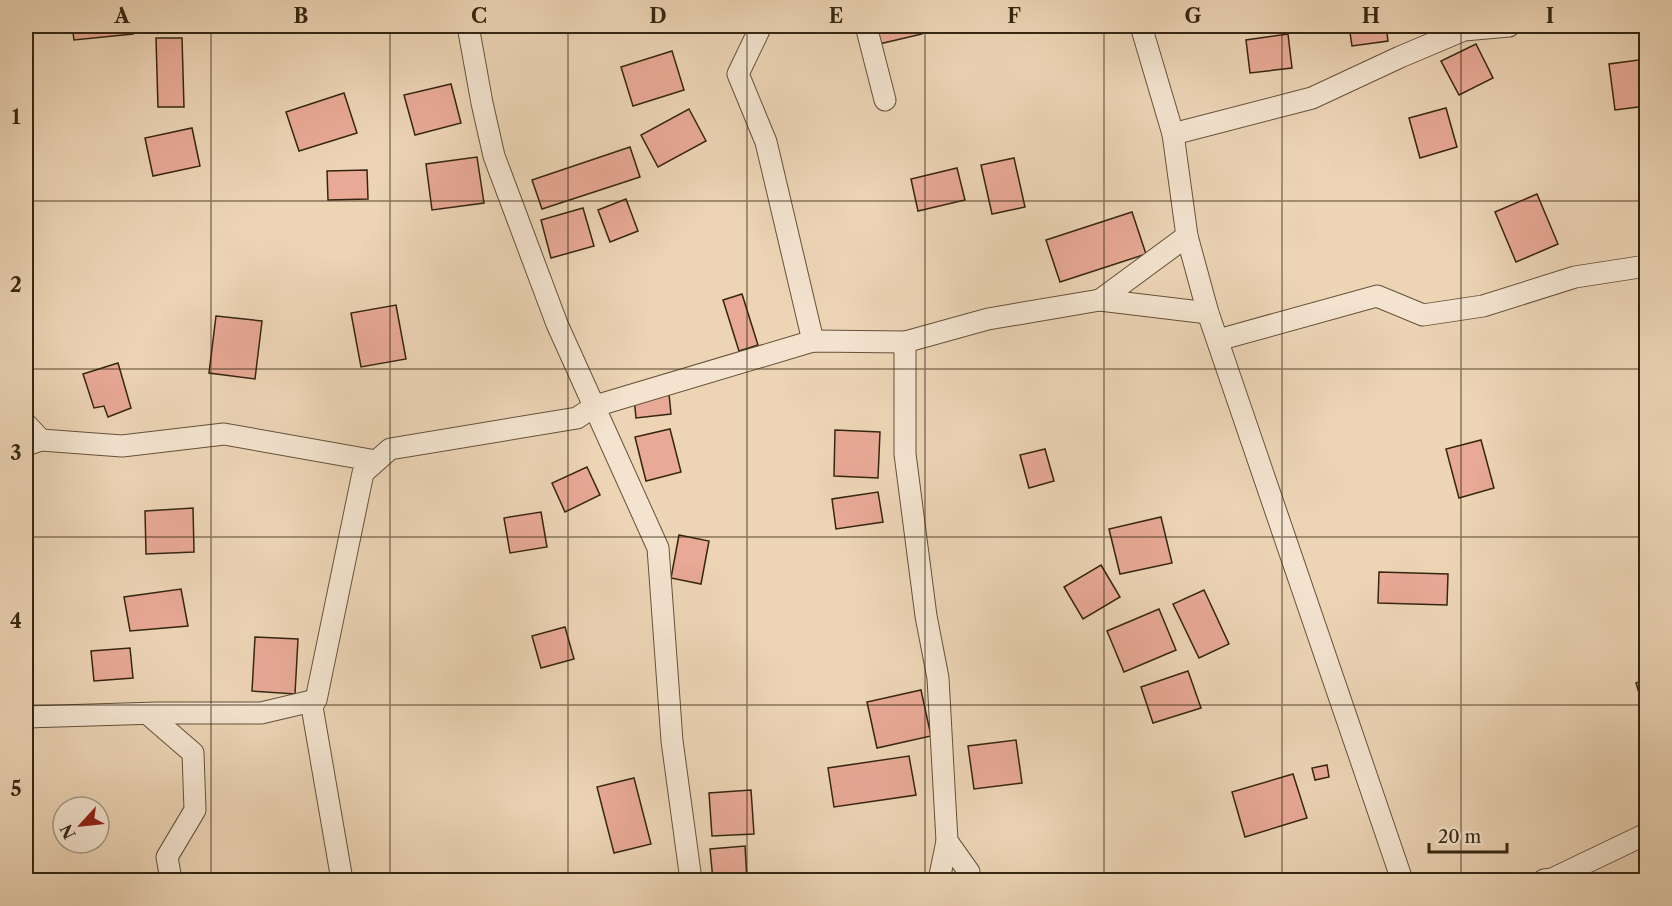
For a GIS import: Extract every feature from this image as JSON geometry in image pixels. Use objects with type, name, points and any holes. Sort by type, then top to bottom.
[{"type":"street","points":[[468,26],[494,156],[557,324],[658,548],[672,741],[691,880]]},
{"type":"street","points":[[761,26],[738,74],[766,142],[813,341]]},
{"type":"street","points":[[866,26],[885,100]]},
{"type":"street","points":[[1141,26],[1173,134],[1187,236],[1208,313],[1402,880]]},
{"type":"street","points":[[1173,134],[1312,98],[1464,30],[1509,26]]},
{"type":"street","points":[[1101,300],[1187,236]]},
{"type":"street","points":[[1218,340],[1377,296],[1423,315],[1483,306],[1575,277],[1647,266]]},
{"type":"street","points":[[26,717],[261,713],[316,700],[363,473],[390,448],[577,418],[595,406],[813,341],[904,342],[988,319],[1101,300],[1208,313]]},
{"type":"street","points":[[904,342],[905,454],[926,616],[938,678],[946,841],[939,880]]},
{"type":"street","points":[[26,424],[33,442],[122,446],[224,434],[376,460]]},
{"type":"street","points":[[311,701],[342,880]]},
{"type":"street","points":[[148,714],[194,753],[195,810],[167,856],[171,880]]},
{"type":"street","points":[[1544,880],[1552,879],[1647,834]]},
{"type":"street","points":[[946,841],[969,872],[967,880]]},
{"type":"building","points":[[72,26],[132,26],[133,34],[74,40]]},
{"type":"building","points":[[874,26],[920,26],[922,34],[879,44]]},
{"type":"building","points":[[1349,26],[1386,26],[1388,41],[1352,46]]},
{"type":"building","points":[[1288,34],[1292,68],[1250,73],[1246,40]]},
{"type":"building","points":[[156,38],[182,38],[184,107],[158,107]]},
{"type":"building","points":[[1476,44],[1493,78],[1459,95],[1441,61]]},
{"type":"building","points":[[672,51],[684,90],[633,106],[621,67]]},
{"type":"building","points":[[1646,59],[1646,106],[1615,110],[1609,64]]},
{"type":"building","points":[[451,84],[461,123],[415,135],[404,95]]},
{"type":"building","points":[[344,93],[357,133],[299,151],[286,112]]},
{"type":"building","points":[[1446,108],[1457,147],[1420,158],[1409,118]]},
{"type":"building","points":[[689,109],[706,141],[658,167],[641,135]]},
{"type":"building","points":[[192,128],[200,166],[153,176],[145,138]]},
{"type":"building","points":[[630,147],[640,177],[542,209],[532,180]]},
{"type":"building","points":[[477,157],[484,203],[432,210],[426,164]]},
{"type":"building","points":[[1014,158],[1025,207],[992,214],[981,165]]},
{"type":"building","points":[[957,168],[965,200],[918,211],[911,179]]},
{"type":"building","points":[[367,170],[368,199],[328,200],[327,171]]},
{"type":"building","points":[[1537,194],[1558,244],[1516,262],[1495,212]]},
{"type":"building","points":[[626,199],[638,231],[610,242],[598,210]]},
{"type":"building","points":[[583,208],[594,246],[551,258],[541,220]]},
{"type":"building","points":[[1132,212],[1146,254],[1060,282],[1046,240]]},
{"type":"building","points":[[742,294],[758,345],[739,351],[723,300]]},
{"type":"building","points":[[396,305],[406,359],[361,367],[351,313]]},
{"type":"building","points":[[216,316],[262,321],[255,379],[209,373]]},
{"type":"building","points":[[118,363],[131,408],[108,417],[104,406],[94,408],[83,374]]},
{"type":"building","points":[[669,394],[671,414],[636,418],[634,398]]},
{"type":"building","points":[[670,429],[681,472],[646,481],[635,437]]},
{"type":"building","points":[[835,430],[880,432],[878,478],[834,476]]},
{"type":"building","points":[[1481,440],[1494,488],[1459,498],[1446,449]]},
{"type":"building","points":[[1045,449],[1054,481],[1029,488],[1020,455]]},
{"type":"building","points":[[587,467],[600,495],[565,512],[552,483]]},
{"type":"building","points":[[878,492],[883,522],[836,529],[832,499]]},
{"type":"building","points":[[193,508],[194,552],[146,554],[145,511]]},
{"type":"building","points":[[541,512],[547,547],[510,553],[504,518]]},
{"type":"building","points":[[1161,517],[1172,563],[1120,574],[1109,529]]},
{"type":"building","points":[[679,535],[709,541],[701,584],[671,578]]},
{"type":"building","points":[[1101,565],[1120,597],[1083,619],[1064,587]]},
{"type":"building","points":[[1379,572],[1448,574],[1447,605],[1378,603]]},
{"type":"building","points":[[181,589],[188,626],[130,631],[124,597]]},
{"type":"building","points":[[1204,590],[1229,644],[1199,658],[1173,604]]},
{"type":"building","points":[[1159,609],[1176,650],[1124,672],[1107,631]]},
{"type":"building","points":[[565,627],[574,659],[541,668],[532,636]]},
{"type":"building","points":[[255,637],[298,639],[295,694],[252,691]]},
{"type":"building","points":[[130,648],[133,678],[94,681],[91,651]]},
{"type":"building","points":[[1188,671],[1201,708],[1153,723],[1141,687]]},
{"type":"building","points":[[1646,679],[1646,716],[1636,683]]},
{"type":"building","points":[[921,690],[931,736],[877,748],[867,702]]},
{"type":"building","points":[[1016,740],[1022,783],[974,789],[968,746]]},
{"type":"building","points":[[909,756],[916,795],[834,807],[828,768]]},
{"type":"building","points":[[1327,765],[1329,777],[1315,780],[1312,768]]},
{"type":"building","points":[[1293,774],[1307,818],[1245,837],[1232,792]]},
{"type":"building","points":[[634,778],[651,844],[614,853],[597,787]]},
{"type":"building","points":[[751,790],[754,834],[712,836],[709,793]]},
{"type":"building","points":[[745,846],[747,880],[713,880],[710,849]]}]
